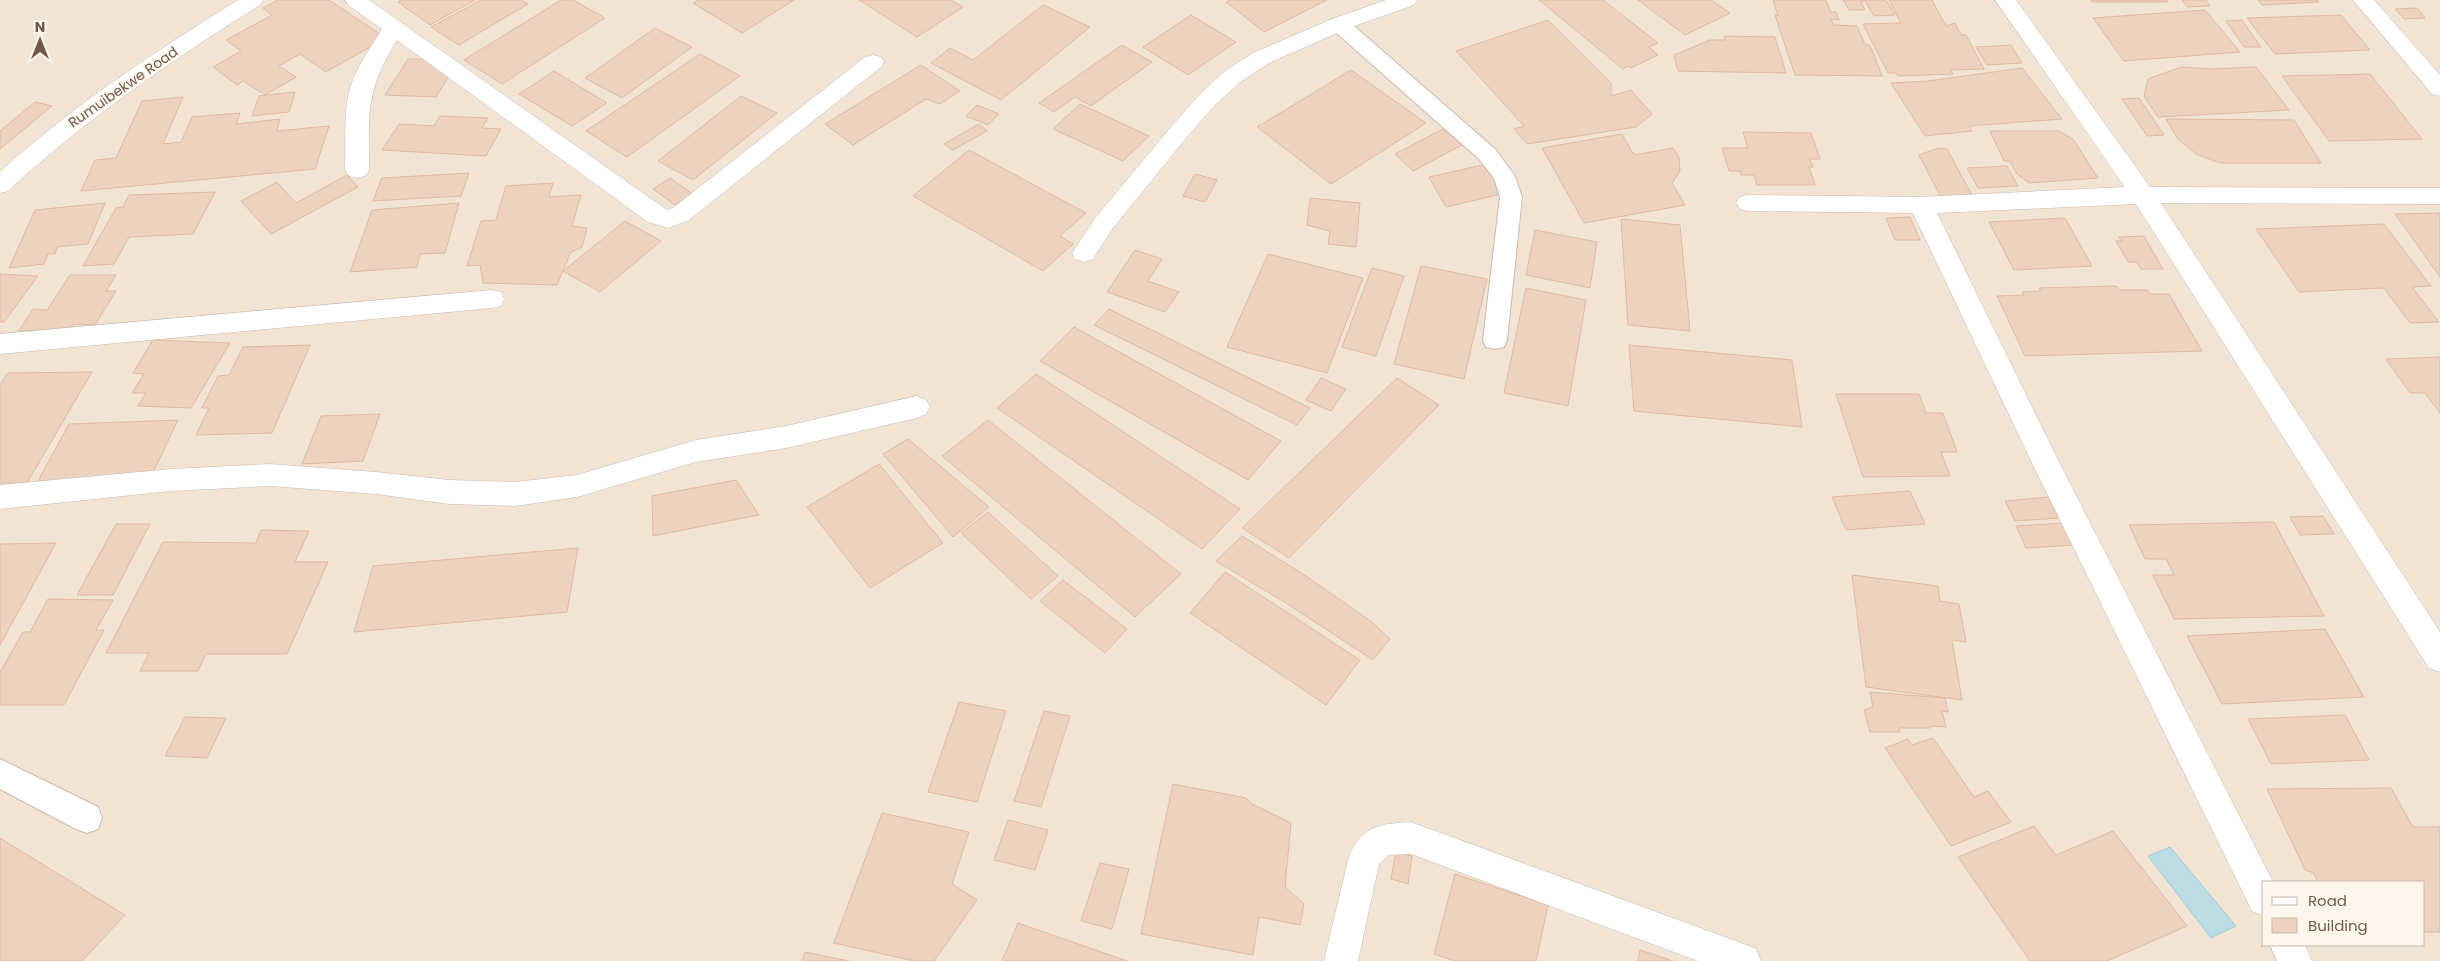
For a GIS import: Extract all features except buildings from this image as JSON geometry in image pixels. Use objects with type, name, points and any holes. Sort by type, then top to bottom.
[{"type":"street","name":"Rumuibekwe Road","points":[[0,185],[58,133],[110,93],[253,0]]},
{"type":"street","points":[[355,0],[656,216],[668,219],[681,214],[872,62]]},
{"type":"street","points":[[1084,253],[1104,223],[1179,132],[1207,100],[1232,77],[1261,58],[1339,24],[1407,0]]},
{"type":"street","points":[[2005,0],[2143,195],[2440,658]]},
{"type":"street","points":[[2363,0],[2440,89]]},
{"type":"street","points":[[357,170],[358,105],[361,90],[365,78],[393,28]]},
{"type":"street","points":[[1748,203],[1921,205],[2143,195],[2440,196]]},
{"type":"street","points":[[1921,205],[2051,474],[2262,895]]},
{"type":"street","points":[[0,344],[492,299]]},
{"type":"street","points":[[0,498],[162,481],[270,475],[376,483],[449,492],[515,494],[578,486],[640,466],[696,451],[786,437],[917,407]]},
{"type":"street","points":[[1341,961],[1364,856],[1381,840],[1412,838],[1744,961]]},
{"type":"street","points":[[2288,946],[2295,961]]},
{"type":"lane","points":[[1339,24],[1487,154],[1504,176],[1511,197],[1495,340]]},
{"type":"lane","points":[[0,773],[87,818]]},
{"type":"shaded area","points":[[0,0],[2440,0],[2440,961],[0,961]]},
{"type":"water","points":[[2170,847],[2236,926],[2211,938],[2148,856]]}]
